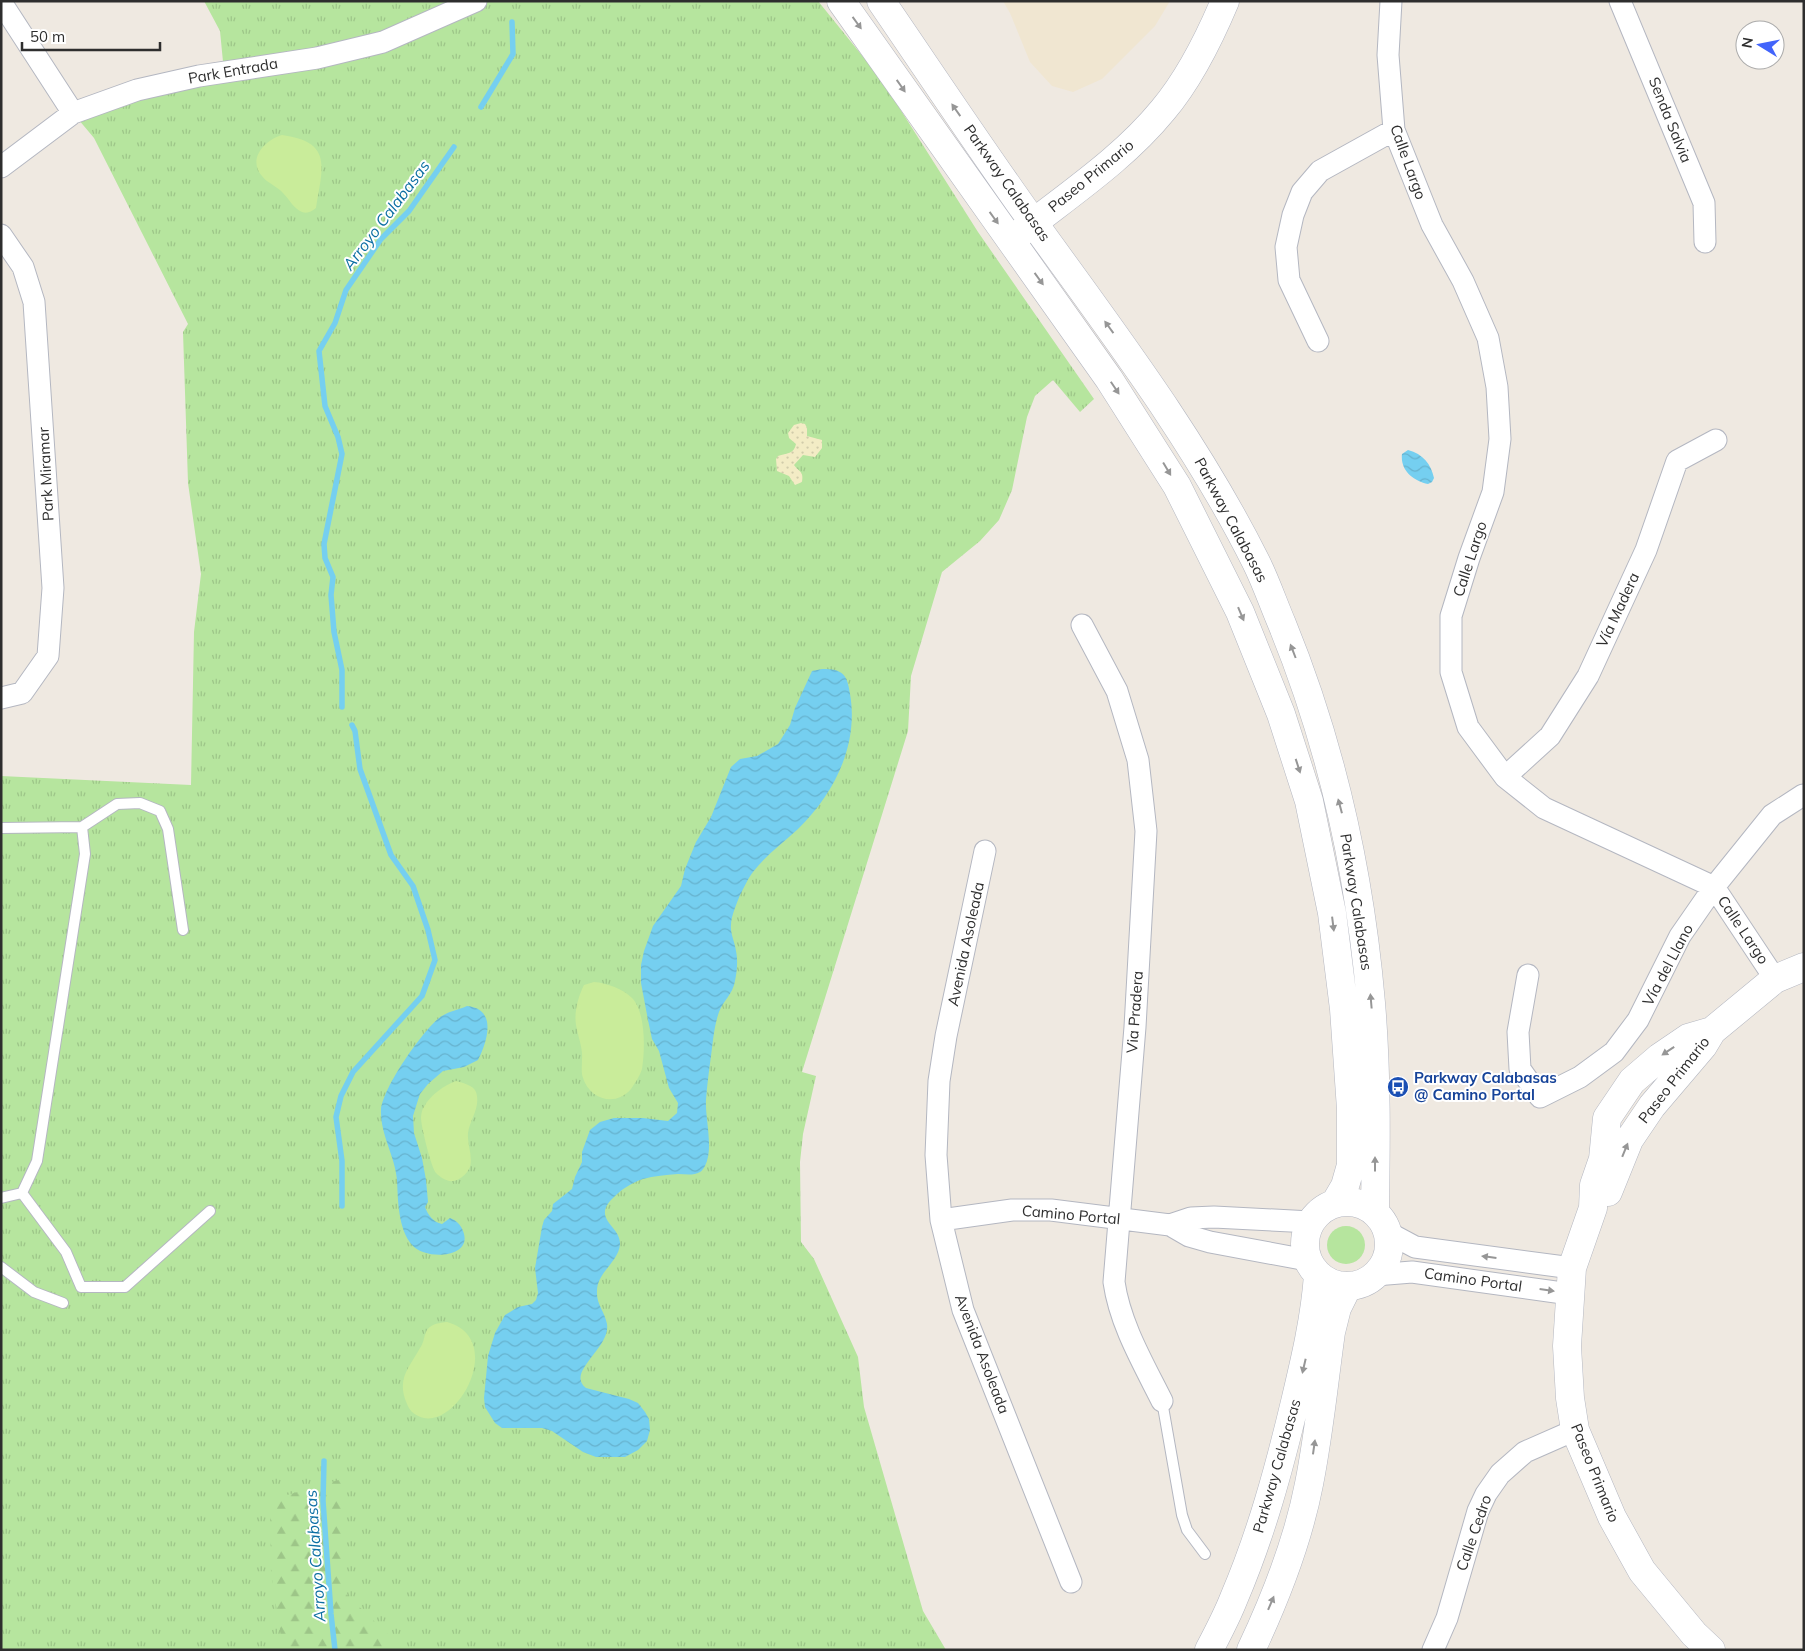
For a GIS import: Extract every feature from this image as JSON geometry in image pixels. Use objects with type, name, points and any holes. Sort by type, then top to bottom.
[{"type":"street","name":"Park Entrada","points":[[1,167],[73,113],[137,90],[190,78],[317,58],[383,42],[476,1]]},
{"type":"street","name":"Parkway Calabasas","points":[[841,1],[1109,379],[1177,486],[1240,612],[1282,714],[1309,801],[1332,913],[1344,1009],[1350,1109],[1351,1165],[1345,1186],[1336,1203]]},
{"type":"street","name":"Parkway Calabasas","points":[[881,1],[1033,222],[1151,386],[1207,471],[1257,564],[1294,654],[1320,731],[1343,816],[1361,920],[1371,1002],[1381,1222]]},
{"type":"street","name":"Paseo Primario","points":[[1010,240],[1121,154],[1163,110],[1191,70],[1225,1]]},
{"type":"street","name":"Calle Largo","points":[[1391,1],[1388,55],[1394,130],[1432,225],[1463,281],[1488,338],[1497,387],[1500,439],[1493,492],[1451,616],[1451,672],[1468,727],[1505,777],[1544,808],[1714,887],[1775,979]]},
{"type":"street","name":"Senda Salvia","points":[[1620,1],[1704,203],[1705,242]]},
{"type":"street","points":[[1,2],[73,113]]},
{"type":"street","points":[[1318,341],[1289,280],[1286,247],[1293,215],[1302,192],[1320,171],[1394,130]]},
{"type":"street","name":"Park Miramar","points":[[1,235],[23,267],[34,302],[53,588],[48,656],[22,693],[1,698]]},
{"type":"street","name":"Vía Madera","points":[[1505,777],[1550,736],[1588,676],[1646,550],[1677,461],[1716,440]]},
{"type":"street","name":"Via Pradera","points":[[1082,625],[1117,691],[1138,760],[1146,831],[1135,1027],[1114,1282],[1117,1302],[1137,1352],[1162,1401]]},
{"type":"street","name":"Vía del Llano","points":[[1528,975],[1518,1032],[1520,1069],[1540,1097],[1580,1077],[1614,1052],[1638,1020],[1680,936],[1714,887],[1772,815],[1803,795]]},
{"type":"street","name":"Avenida Asoleada","points":[[985,851],[946,1036],[939,1081],[936,1155],[941,1220],[963,1310],[1071,1582]]},
{"type":"street","name":"Paseo Primario","points":[[1711,1650],[1694,1634],[1642,1571],[1612,1517],[1575,1430],[1570,1398],[1567,1346],[1571,1281],[1593,1208],[1609,1191],[1629,1140],[1652,1106],[1703,1046],[1712,1031],[1775,979],[1804,967]]},
{"type":"street","points":[[1349,1202],[1363,1205],[1381,1222],[1389,1244],[1387,1256],[1375,1275],[1361,1284],[1338,1285],[1313,1268],[1305,1239],[1314,1216],[1324,1208],[1336,1203],[1349,1202]]},
{"type":"street","name":"Camino Portal","points":[[941,1220],[1022,1210],[1051,1210],[1170,1225],[1189,1236],[1313,1268]]},
{"type":"street","name":"Camino Portal","points":[[1170,1225],[1191,1218],[1214,1217],[1311,1222]]},
{"type":"street","points":[[1241,1248],[1236,1240],[1235,1232],[1237,1224],[1243,1218]]},
{"type":"street","name":"Camino Portal","points":[[1381,1222],[1415,1247],[1571,1281]]},
{"type":"street","name":"Parkway Calabasas","points":[[1209,1650],[1234,1599],[1265,1517],[1283,1455],[1307,1354],[1316,1306],[1313,1268]]},
{"type":"street","name":"Camino Portal","points":[[1375,1275],[1412,1272],[1571,1281]]},
{"type":"street","name":"Parkway Calabasas","points":[[1251,1650],[1278,1588],[1309,1484],[1331,1332],[1337,1308],[1348,1286]]},
{"type":"street","name":"Calle Cedro","points":[[1433,1650],[1446,1618],[1478,1511],[1486,1494],[1500,1474],[1525,1452],[1575,1430]]},
{"type":"lane","points":[[1,828],[82,827],[117,804],[140,803],[160,811],[168,829],[183,930]]},
{"type":"lane","points":[[22,1193],[37,1161],[85,854],[82,827]]},
{"type":"lane","points":[[1,1198],[22,1193]]},
{"type":"lane","points":[[22,1193],[66,1252],[81,1287],[125,1287],[210,1211]]},
{"type":"lane","points":[[1,1267],[34,1292],[63,1303]]},
{"type":"lane","points":[[1162,1401],[1186,1530],[1205,1554]]},
{"type":"shaded area","points":[[1003,1],[1170,1],[1155,26],[1102,79],[1073,92],[1052,86],[1030,62],[1010,13]]},
{"type":"green space","points":[[204,1],[818,1],[881,79],[978,232],[1094,399],[1080,412],[1053,380],[1035,396],[1027,417],[1012,490],[999,520],[980,541],[942,572],[911,676],[908,731],[802,1072],[816,1076],[803,1134],[800,1162],[801,1242],[814,1259],[858,1357],[864,1407],[923,1611],[946,1650],[1,1650],[1,776],[191,785],[194,632],[201,574],[188,483],[183,332],[188,324],[94,138],[73,113],[224,72],[220,31]]},
{"type":"green space","points":[[282,135],[310,144],[317,151],[321,159],[321,181],[316,208],[310,212],[306,213],[296,209],[281,191],[264,178],[258,170],[256,163],[260,151],[270,141]]},
{"type":"green space","points":[[594,982],[614,987],[624,992],[637,1004],[640,1012],[644,1052],[642,1069],[631,1089],[625,1095],[618,1098],[604,1098],[591,1092],[586,1086],[582,1074],[582,1051],[576,1025],[576,1010],[584,985]]},
{"type":"green space","points":[[456,1081],[468,1085],[475,1090],[477,1103],[468,1133],[470,1167],[461,1178],[451,1181],[442,1178],[434,1169],[424,1137],[421,1117],[423,1109],[430,1098],[447,1085]]},
{"type":"green space","points":[[1346,1226],[1353,1227],[1359,1232],[1364,1238],[1364,1252],[1359,1258],[1353,1263],[1346,1264],[1339,1263],[1333,1258],[1328,1252],[1327,1245],[1328,1238],[1333,1232],[1339,1227]]},
{"type":"green space","points":[[447,1322],[464,1331],[473,1345],[475,1361],[471,1379],[463,1395],[451,1408],[438,1417],[424,1418],[418,1416],[408,1407],[404,1395],[403,1381],[427,1330],[439,1323]]},
{"type":"green space","points":[[342,1479],[343,1591],[404,1650],[283,1650],[271,1573],[270,1500]]},
{"type":"sand","points":[[805,424],[807,428],[807,436],[822,440],[822,448],[815,457],[803,455],[794,465],[802,474],[802,482],[795,485],[789,476],[777,471],[776,459],[778,456],[794,450],[796,444],[789,438],[788,433],[794,425]]},
{"type":"water","points":[[1408,450],[1422,457],[1431,468],[1434,478],[1432,482],[1428,484],[1413,478],[1406,470],[1403,465],[1402,454]]},
{"type":"water","points":[[822,669],[835,670],[843,674],[847,682],[852,713],[851,732],[847,750],[841,768],[823,800],[798,829],[753,872],[734,910],[731,928],[737,955],[736,974],[734,986],[719,1012],[714,1034],[706,1100],[709,1142],[708,1159],[700,1172],[695,1174],[660,1176],[635,1182],[613,1198],[607,1205],[605,1212],[619,1238],[620,1244],[616,1256],[600,1278],[598,1284],[597,1296],[607,1324],[606,1333],[602,1342],[584,1367],[581,1382],[586,1388],[638,1403],[649,1419],[650,1430],[647,1441],[638,1450],[625,1457],[596,1457],[583,1452],[552,1431],[542,1428],[502,1428],[495,1423],[485,1407],[484,1398],[488,1356],[495,1333],[505,1315],[518,1307],[532,1304],[536,1300],[538,1293],[535,1268],[544,1220],[552,1211],[553,1204],[572,1189],[582,1162],[582,1152],[590,1130],[600,1122],[614,1118],[643,1118],[668,1121],[677,1113],[678,1103],[669,1088],[659,1051],[652,1039],[641,983],[641,965],[653,926],[681,886],[685,869],[696,842],[711,817],[731,767],[740,759],[757,756],[778,744],[790,725],[795,708],[812,671]]},
{"type":"water","points":[[467,1006],[477,1008],[483,1013],[488,1027],[487,1036],[478,1060],[464,1067],[443,1071],[420,1094],[413,1116],[414,1133],[422,1158],[426,1180],[428,1202],[425,1207],[426,1210],[436,1222],[442,1224],[450,1218],[456,1221],[463,1231],[465,1240],[462,1247],[455,1252],[437,1255],[419,1250],[412,1245],[404,1231],[401,1223],[396,1171],[383,1128],[381,1110],[383,1100],[396,1074],[423,1035],[442,1016]]},
{"type":"waterway","name":"Arroyo Calabasas","points":[[481,107],[513,54],[512,22]]},
{"type":"waterway","name":"Arroyo Calabasas","points":[[342,707],[342,670],[334,632],[331,595],[333,577],[325,558],[324,544],[342,454],[338,437],[325,406],[319,351],[335,323],[346,290],[381,239],[409,211],[454,147]]},
{"type":"waterway","name":"Arroyo Calabasas","points":[[342,1206],[342,1161],[336,1117],[341,1096],[353,1072],[422,996],[435,960],[428,930],[413,886],[391,855],[360,769],[355,731],[352,725]]},
{"type":"waterway","name":"Arroyo Calabasas","points":[[324,1461],[323,1501],[335,1650]]},
{"type":"place","name":"Parkway Calabasas @ Camino Portal","points":[[1398,1087]]}]
